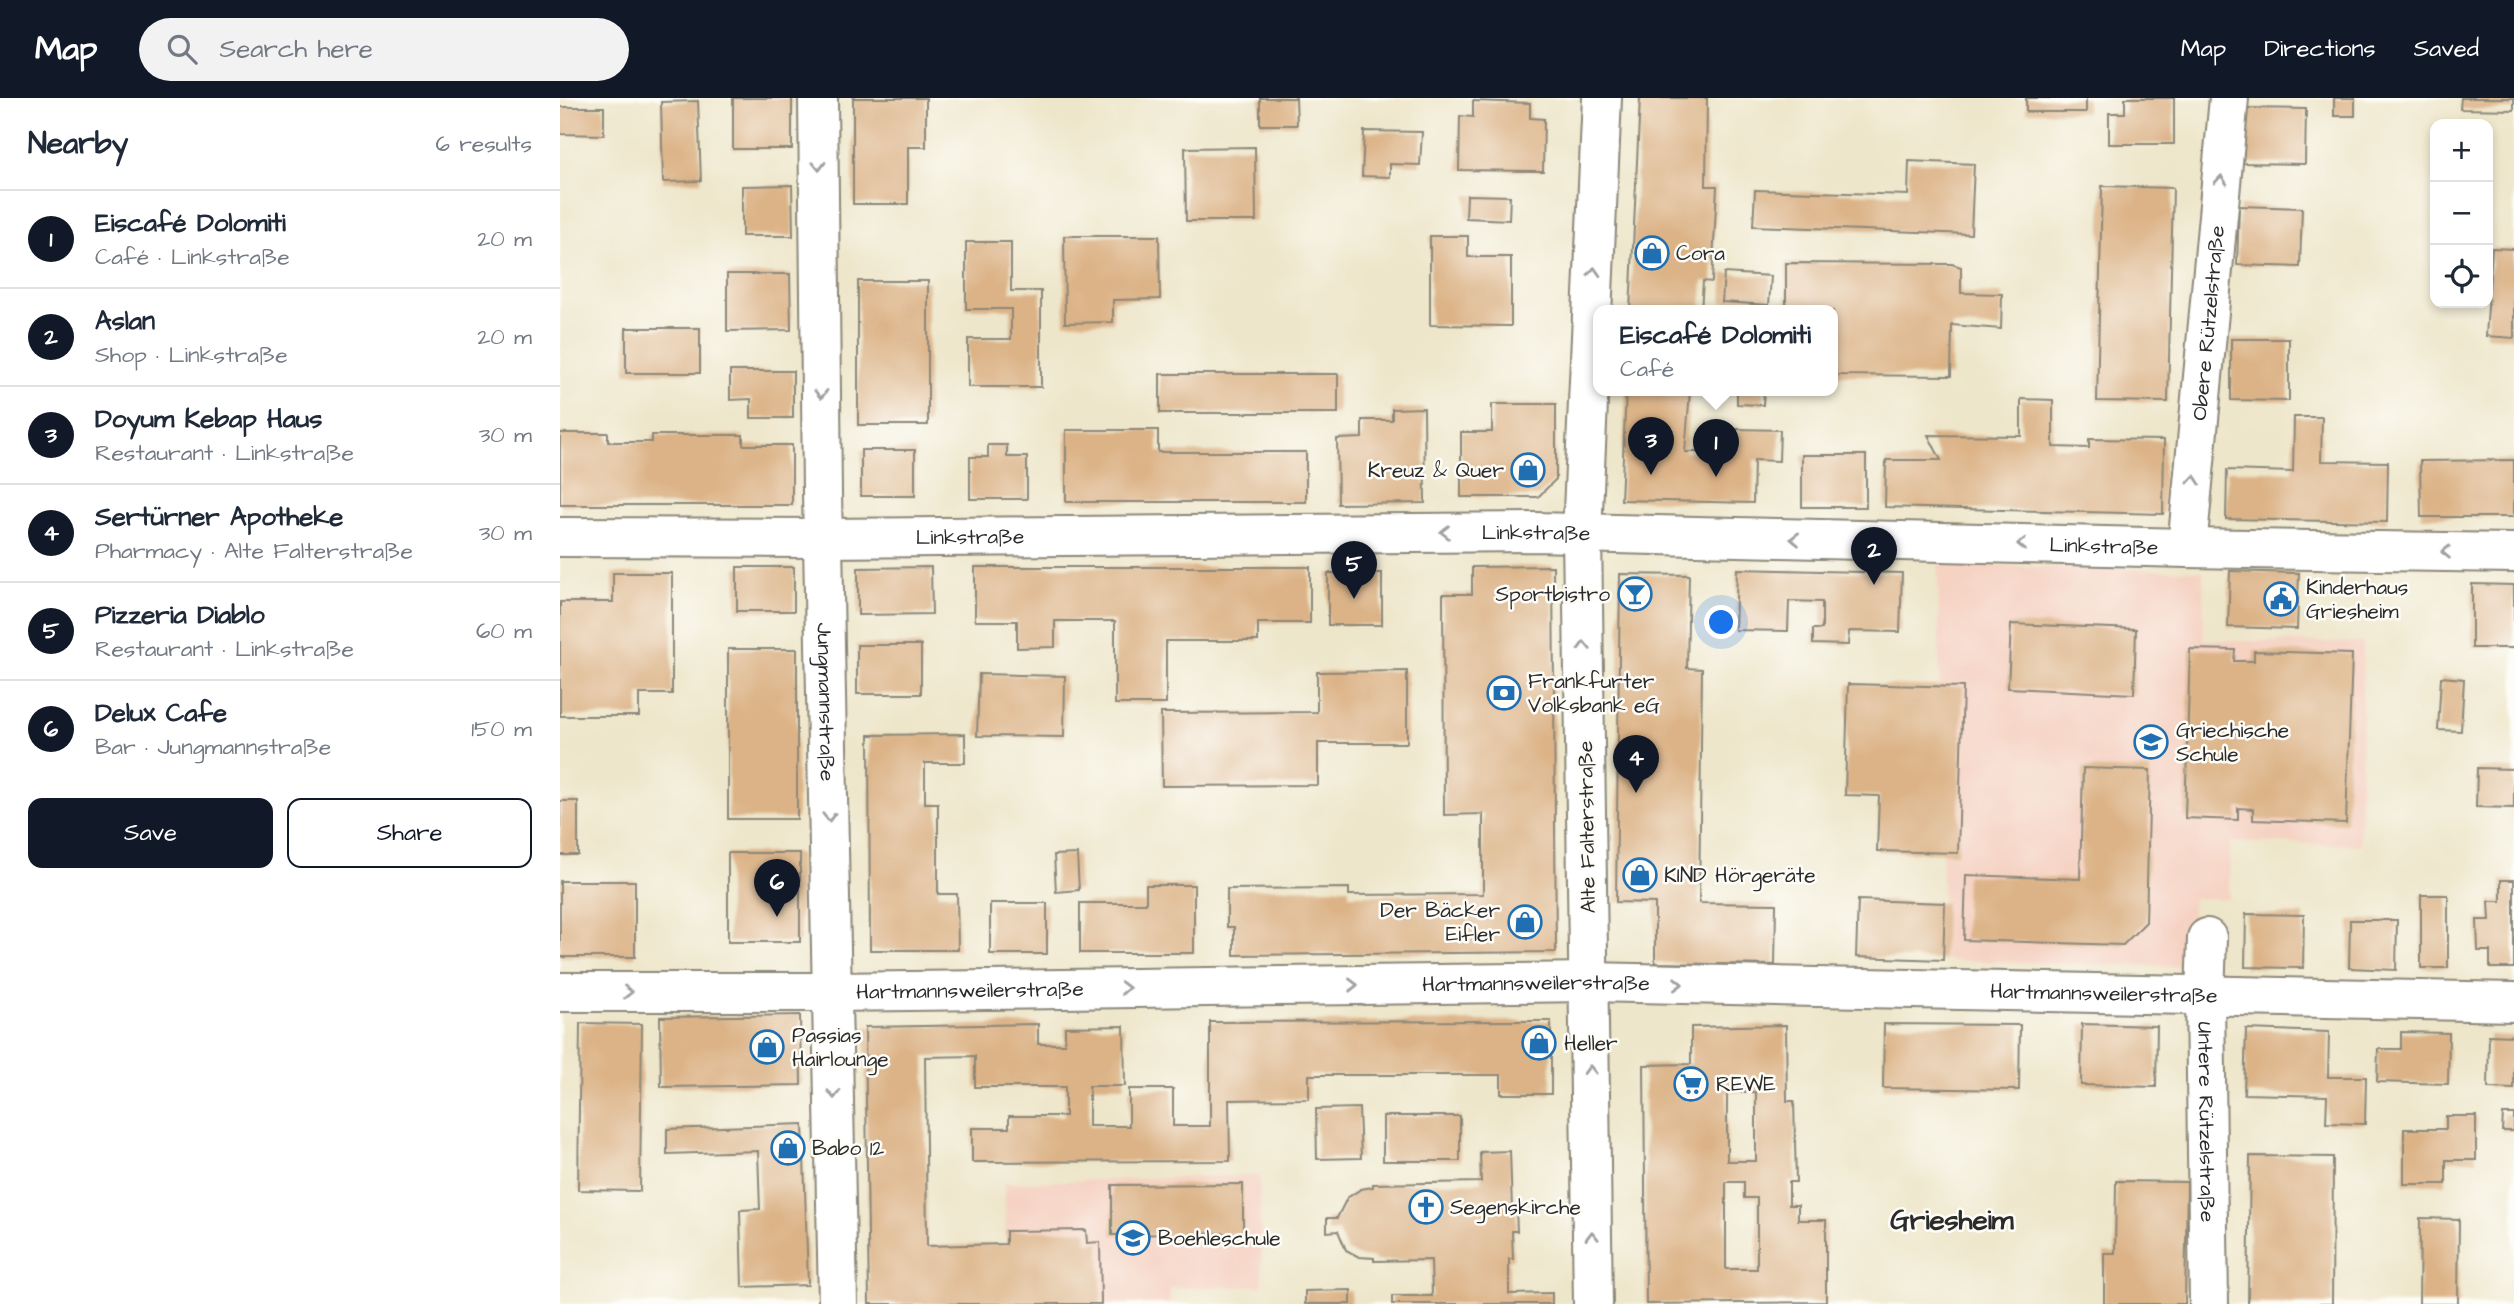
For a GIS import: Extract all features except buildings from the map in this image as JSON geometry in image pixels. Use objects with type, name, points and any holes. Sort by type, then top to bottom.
[{"type":"street","name":"Jungmannstraße","points":[[818,98],[838,1304]]},
{"type":"street","name":"Alte Falterstraße","points":[[1592,1304],[1582,533],[1602,98]]},
{"type":"street","name":"Obere Rützelstraße","points":[[2188,548],[2229,98]]},
{"type":"street","name":"Linkstraße","points":[[560,537],[824,538],[1521,532],[2514,553]]},
{"type":"street","name":"Untere Rützelstraße","points":[[2207,938],[2205,997],[2209,1304]]},
{"type":"street","name":"Hartmannsweilerstraße","points":[[560,992],[832,992],[1589,982],[2514,1002]]},
{"type":"shaded area","name":"Griechische Schule","points":[[1938,564],[2203,571],[2204,640],[2363,643],[2360,845],[2230,842],[2229,899],[2193,898],[2190,967],[1943,960]]},
{"type":"shaded area","name":"Boehleschule","points":[[1259,1175],[1262,1286],[1170,1288],[1170,1304],[869,1304],[1006,1244],[1004,1183]]},
{"type":"place","name":"Cora","points":[[1652,253]]},
{"type":"place","name":"Kreuz & Quer","points":[[1528,470]]},
{"type":"place","name":"Doyum Kebap Haus","points":[[1651,475]]},
{"type":"place","name":"Eiscafé Dolomiti","points":[[1716,477]]},
{"type":"place","name":"Aslan","points":[[1874,585]]},
{"type":"place","name":"Sportbistro","points":[[1635,594]]},
{"type":"place","name":"Pizzeria Diablo","points":[[1354,599]]},
{"type":"place","name":"Kinderhaus Griesheim","points":[[2281,599]]},
{"type":"place","name":"Frankfurter Volksbank eG","points":[[1504,693]]},
{"type":"place","name":"Griechische Schule","points":[[2151,742]]},
{"type":"place","name":"Sertürner Apotheke","points":[[1636,793]]},
{"type":"place","name":"KIND Hörgeräte","points":[[1640,875]]},
{"type":"place","name":"Delux Cafe","points":[[777,917]]},
{"type":"place","name":"Der Bäcker Eifler","points":[[1525,922]]},
{"type":"place","name":"Heller","points":[[1539,1043]]},
{"type":"place","name":"Passias Hairlounge","points":[[767,1047]]},
{"type":"place","name":"REWE","points":[[1691,1084]]},
{"type":"place","name":"Babo 12","points":[[788,1148]]},
{"type":"place","name":"Segenskirche","points":[[1426,1207]]},
{"type":"place","name":"Boehleschule","points":[[1133,1238]]},
{"type":"district","name":"Griesheim","points":[[1952,1220]]}]
